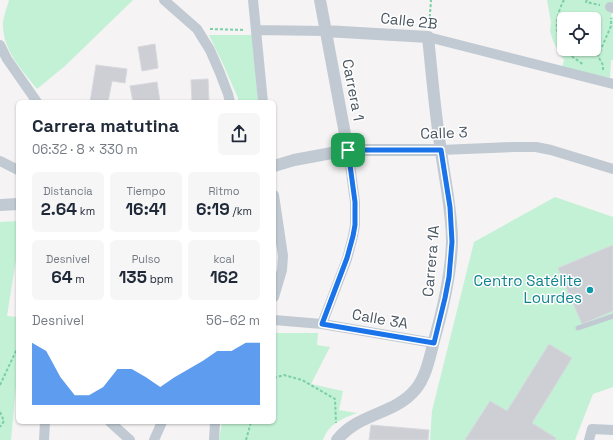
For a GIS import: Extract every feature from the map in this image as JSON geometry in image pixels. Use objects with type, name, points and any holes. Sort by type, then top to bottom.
[{"type":"street","points":[[164,0],[196,29],[210,50],[230,100]]},
{"type":"street","points":[[253,0],[263,100]]},
{"type":"street","name":"Carrera 1","points":[[320,0],[348,150],[355,202],[355,225],[353,236],[347,258],[322,324]]},
{"type":"street","name":"Calle 2B","points":[[256,30],[325,31],[428,37],[613,84]]},
{"type":"street","name":"Carrera 1A","points":[[337,440],[347,429],[355,424],[395,406],[409,397],[420,384],[434,343],[445,298],[448,284],[452,242],[450,207],[441,150],[428,37]]},
{"type":"street","points":[[0,45],[7,59],[36,100]]},
{"type":"street","name":"Calle 3","points":[[276,165],[294,160],[348,150],[441,150],[513,146],[536,147],[551,150],[613,169]]},
{"type":"street","points":[[0,161],[16,169]]},
{"type":"street","points":[[0,205],[16,204]]},
{"type":"street","points":[[276,209],[283,256],[282,270],[276,290]]},
{"type":"street","name":"Calle 3A","points":[[276,320],[322,324],[434,343]]},
{"type":"street","points":[[44,440],[45,424]]},
{"type":"street","points":[[112,424],[130,440]]},
{"type":"street","points":[[154,440],[161,424]]},
{"type":"street","points":[[214,440],[215,424]]},
{"type":"street","points":[[589,440],[592,429],[613,430]]},
{"type":"lane","points":[[578,328],[613,316]]},
{"type":"path","points":[[428,37],[431,0]]},
{"type":"path","points":[[560,12],[564,0]]},
{"type":"path","points":[[587,0],[586,2],[611,7],[611,26],[598,56],[603,65],[602,81]]},
{"type":"path","points":[[196,29],[256,30]]},
{"type":"path","points":[[0,385],[16,351]]},
{"type":"path","points":[[276,377],[284,375],[302,380],[335,399],[337,440]]},
{"type":"path","points":[[0,412],[4,421],[0,427]]},
{"type":"path","points":[[246,440],[250,424]]},
{"type":"green space","points":[[9,0],[133,0],[65,66],[37,89],[15,61],[4,36],[3,24]]},
{"type":"green space","points":[[547,0],[613,0],[611,17],[613,17],[613,60],[611,60],[610,78],[562,68],[564,59],[561,56],[601,56],[601,12],[557,12],[557,49],[550,31],[551,22]]},
{"type":"green space","points":[[209,35],[252,35],[258,100],[238,100]]},
{"type":"green space","points":[[555,197],[613,217],[613,387],[593,394],[575,440],[430,440],[432,411],[474,242]]},
{"type":"green space","points":[[16,221],[16,260],[7,316],[16,317],[16,386],[11,440],[0,440],[0,222]]},
{"type":"green space","points":[[276,333],[318,333],[317,345],[330,347],[311,384],[343,391],[339,410],[357,413],[337,422],[329,429],[323,440],[219,440],[222,424],[276,424]]},
{"type":"building","points":[[155,44],[158,68],[142,71],[138,47]]},
{"type":"building","points":[[96,65],[127,69],[125,83],[112,81],[108,100],[90,100]]},
{"type":"building","points":[[208,79],[209,100],[192,100],[191,80]]},
{"type":"building","points":[[157,82],[160,100],[133,100],[130,86]]},
{"type":"building","name":"Centro Satélite Lourdes","points":[[613,245],[613,311],[582,324],[558,268]]},
{"type":"building","points":[[549,344],[572,358],[532,423],[556,438],[555,440],[465,440],[490,401],[507,411]]},
{"type":"building","points":[[371,425],[429,430],[428,440],[369,440]]},
{"type":"place","name":"Centro Satélite Lourdes","points":[[590,290]]},
{"type":"route","points":[[348,150],[441,150],[450,207],[452,242],[449,277],[434,343],[322,324],[351,248],[355,225],[355,202],[348,150]]}]
